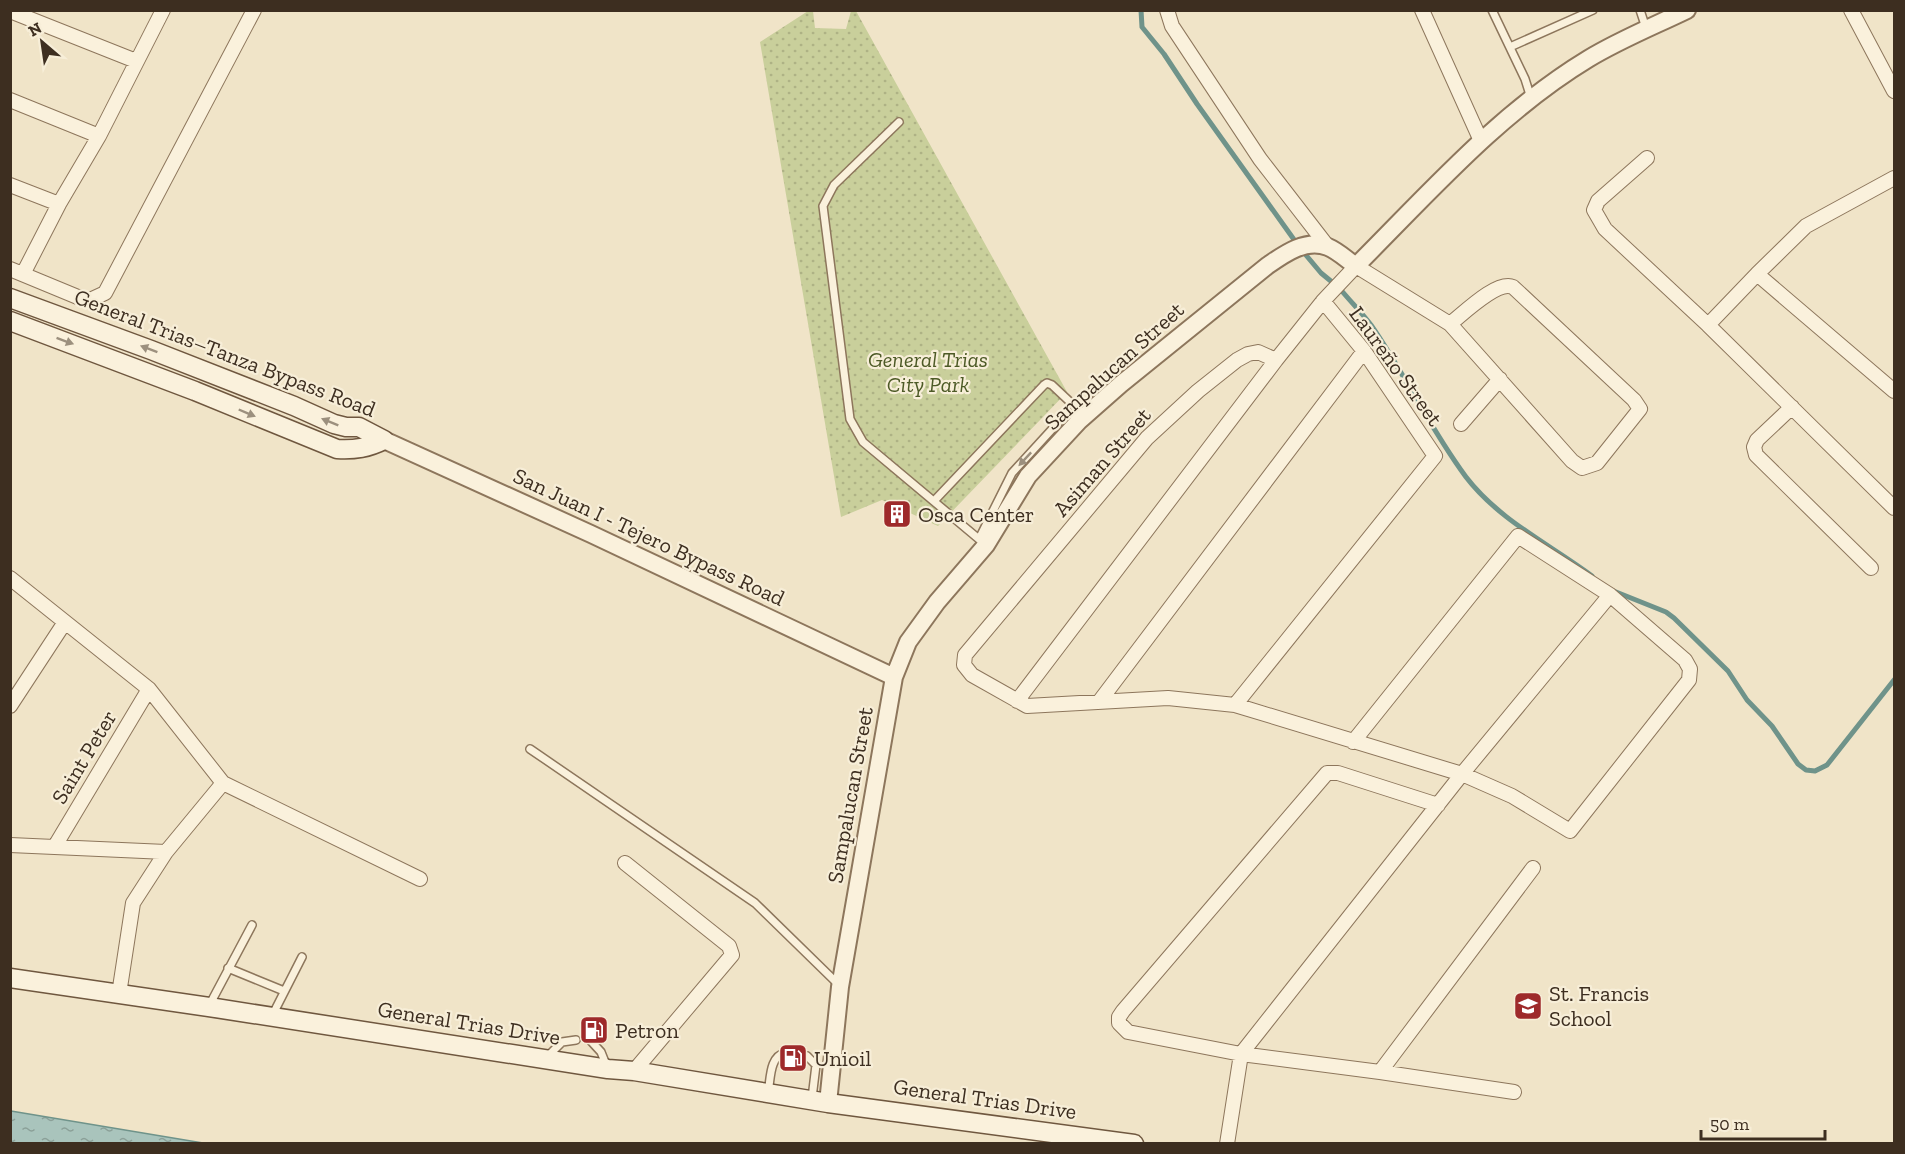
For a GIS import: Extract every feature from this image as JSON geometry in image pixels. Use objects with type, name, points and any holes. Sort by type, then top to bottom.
[{"type":"main road","name":"General Trias–Tanza Bypass Road","points":[[10,298],[151,350],[334,424],[359,427],[384,440]]},
{"type":"main road","name":"General Trias–Tanza Bypass Road","points":[[10,321],[195,391],[337,449],[362,449],[384,440]]},
{"type":"main road","name":"General Trias Drive","points":[[10,978],[272,1016],[608,1069],[634,1071],[820,1102],[1134,1143]]},
{"type":"street","points":[[163,10],[99,136],[17,271],[85,300],[105,293],[254,10]]},
{"type":"street","points":[[1167,10],[1172,26],[1260,159],[1328,247],[1450,324],[1572,461],[1582,468],[1597,464],[1640,409],[1634,400],[1513,287],[1507,285],[1497,287],[1450,324]]},
{"type":"street","points":[[1422,10],[1481,141]]},
{"type":"street","points":[[1353,742],[1518,536],[1610,595],[1686,660],[1690,669],[1689,680],[1570,831],[1512,796],[1462,774],[1353,742],[1235,705],[1168,698],[1034,707],[1017,701],[1276,360],[1323,301],[1356,266],[1481,141],[1531,98],[1589,58],[1687,10]]},
{"type":"street","points":[[1851,10],[1894,91]]},
{"type":"street","points":[[10,11],[136,61]]},
{"type":"street","points":[[10,100],[99,136]]},
{"type":"street","points":[[1647,158],[1598,201],[1594,210],[1605,229],[1708,325],[1894,508]]},
{"type":"street","points":[[1708,325],[1806,226],[1894,178]]},
{"type":"street","points":[[10,185],[59,204]]},
{"type":"street","name":"Sampalucan Street","points":[[820,1102],[824,1065],[840,987],[894,677],[908,642],[1028,476],[1085,416],[1267,266],[1302,246],[1328,247]]},
{"type":"street","points":[[1757,274],[1894,391]]},
{"type":"street","name":"Laureño Street","points":[[1235,705],[1435,456],[1364,351],[1323,301]]},
{"type":"street","points":[[1099,702],[1364,351]]},
{"type":"street","name":"Asiman Street","points":[[1017,701],[972,675],[964,665],[965,655],[1147,438],[1198,391],[1237,360],[1258,352],[1276,360]]},
{"type":"street","points":[[1461,424],[1500,379]]},
{"type":"street","points":[[1792,407],[1757,440],[1754,447],[1756,455],[1871,568]]},
{"type":"street","name":"San Juan I - Tejero Bypass Road","points":[[384,440],[591,534],[894,677]]},
{"type":"street","points":[[10,578],[149,689],[223,783],[420,879]]},
{"type":"street","points":[[1227,1143],[1241,1054],[1462,774],[1610,595]]},
{"type":"street","points":[[10,706],[66,622]]},
{"type":"street","name":"Saint Peter","points":[[55,846],[149,689]]},
{"type":"street","points":[[1438,805],[1338,773],[1327,773],[1119,1017],[1119,1023],[1128,1032],[1241,1054],[1514,1092]]},
{"type":"street","points":[[119,994],[133,903],[166,852],[223,783]]},
{"type":"street","points":[[10,845],[166,852]]},
{"type":"street","points":[[625,863],[732,950],[732,955],[634,1071]]},
{"type":"street","points":[[1380,1072],[1533,868]]},
{"type":"lane","points":[[1492,10],[1525,79],[1531,98]]},
{"type":"lane","points":[[1510,47],[1593,10]]},
{"type":"lane","points":[[1640,10],[1646,29]]},
{"type":"lane","points":[[899,122],[834,185],[823,206],[850,419],[863,442],[982,542]]},
{"type":"lane","points":[[934,501],[1047,383],[1085,416]]},
{"type":"lane","points":[[530,749],[755,903],[840,987]]},
{"type":"lane","points":[[209,1007],[252,925]]},
{"type":"lane","points":[[272,1016],[302,957]]},
{"type":"lane","points":[[228,968],[284,991]]},
{"type":"lane","points":[[545,1059],[562,1042],[576,1040]]},
{"type":"lane","points":[[590,1040],[601,1052],[608,1069]]},
{"type":"lane","points":[[768,1094],[774,1060],[786,1052]]},
{"type":"lane","points":[[807,1056],[824,1065]]},
{"type":"green space","name":"General Trias City Park","points":[[808,11],[813,11],[815,28],[846,29],[851,11],[856,11],[1067,392],[938,526],[882,500],[841,517],[760,42]]},
{"type":"water","points":[[11,1111],[203,1143],[11,1143]]},
{"type":"waterway","points":[[1141,10],[1142,27],[1164,54],[1295,241]]},
{"type":"waterway","points":[[1305,254],[1332,282]]},
{"type":"waterway","points":[[1341,290],[1371,325],[1453,459],[1479,492],[1525,531],[1592,576]]},
{"type":"waterway","points":[[1611,590],[1666,612],[1674,618],[1728,671],[1747,700],[1772,726],[1798,764],[1806,770],[1815,771],[1827,765],[1894,680]]},
{"type":"place","name":"Osca Center","points":[[897,514]]},
{"type":"place","name":"St. Francis School","points":[[1528,1006]]},
{"type":"place","name":"Petron","points":[[594,1030]]},
{"type":"place","name":"Unioil","points":[[793,1058]]}]
